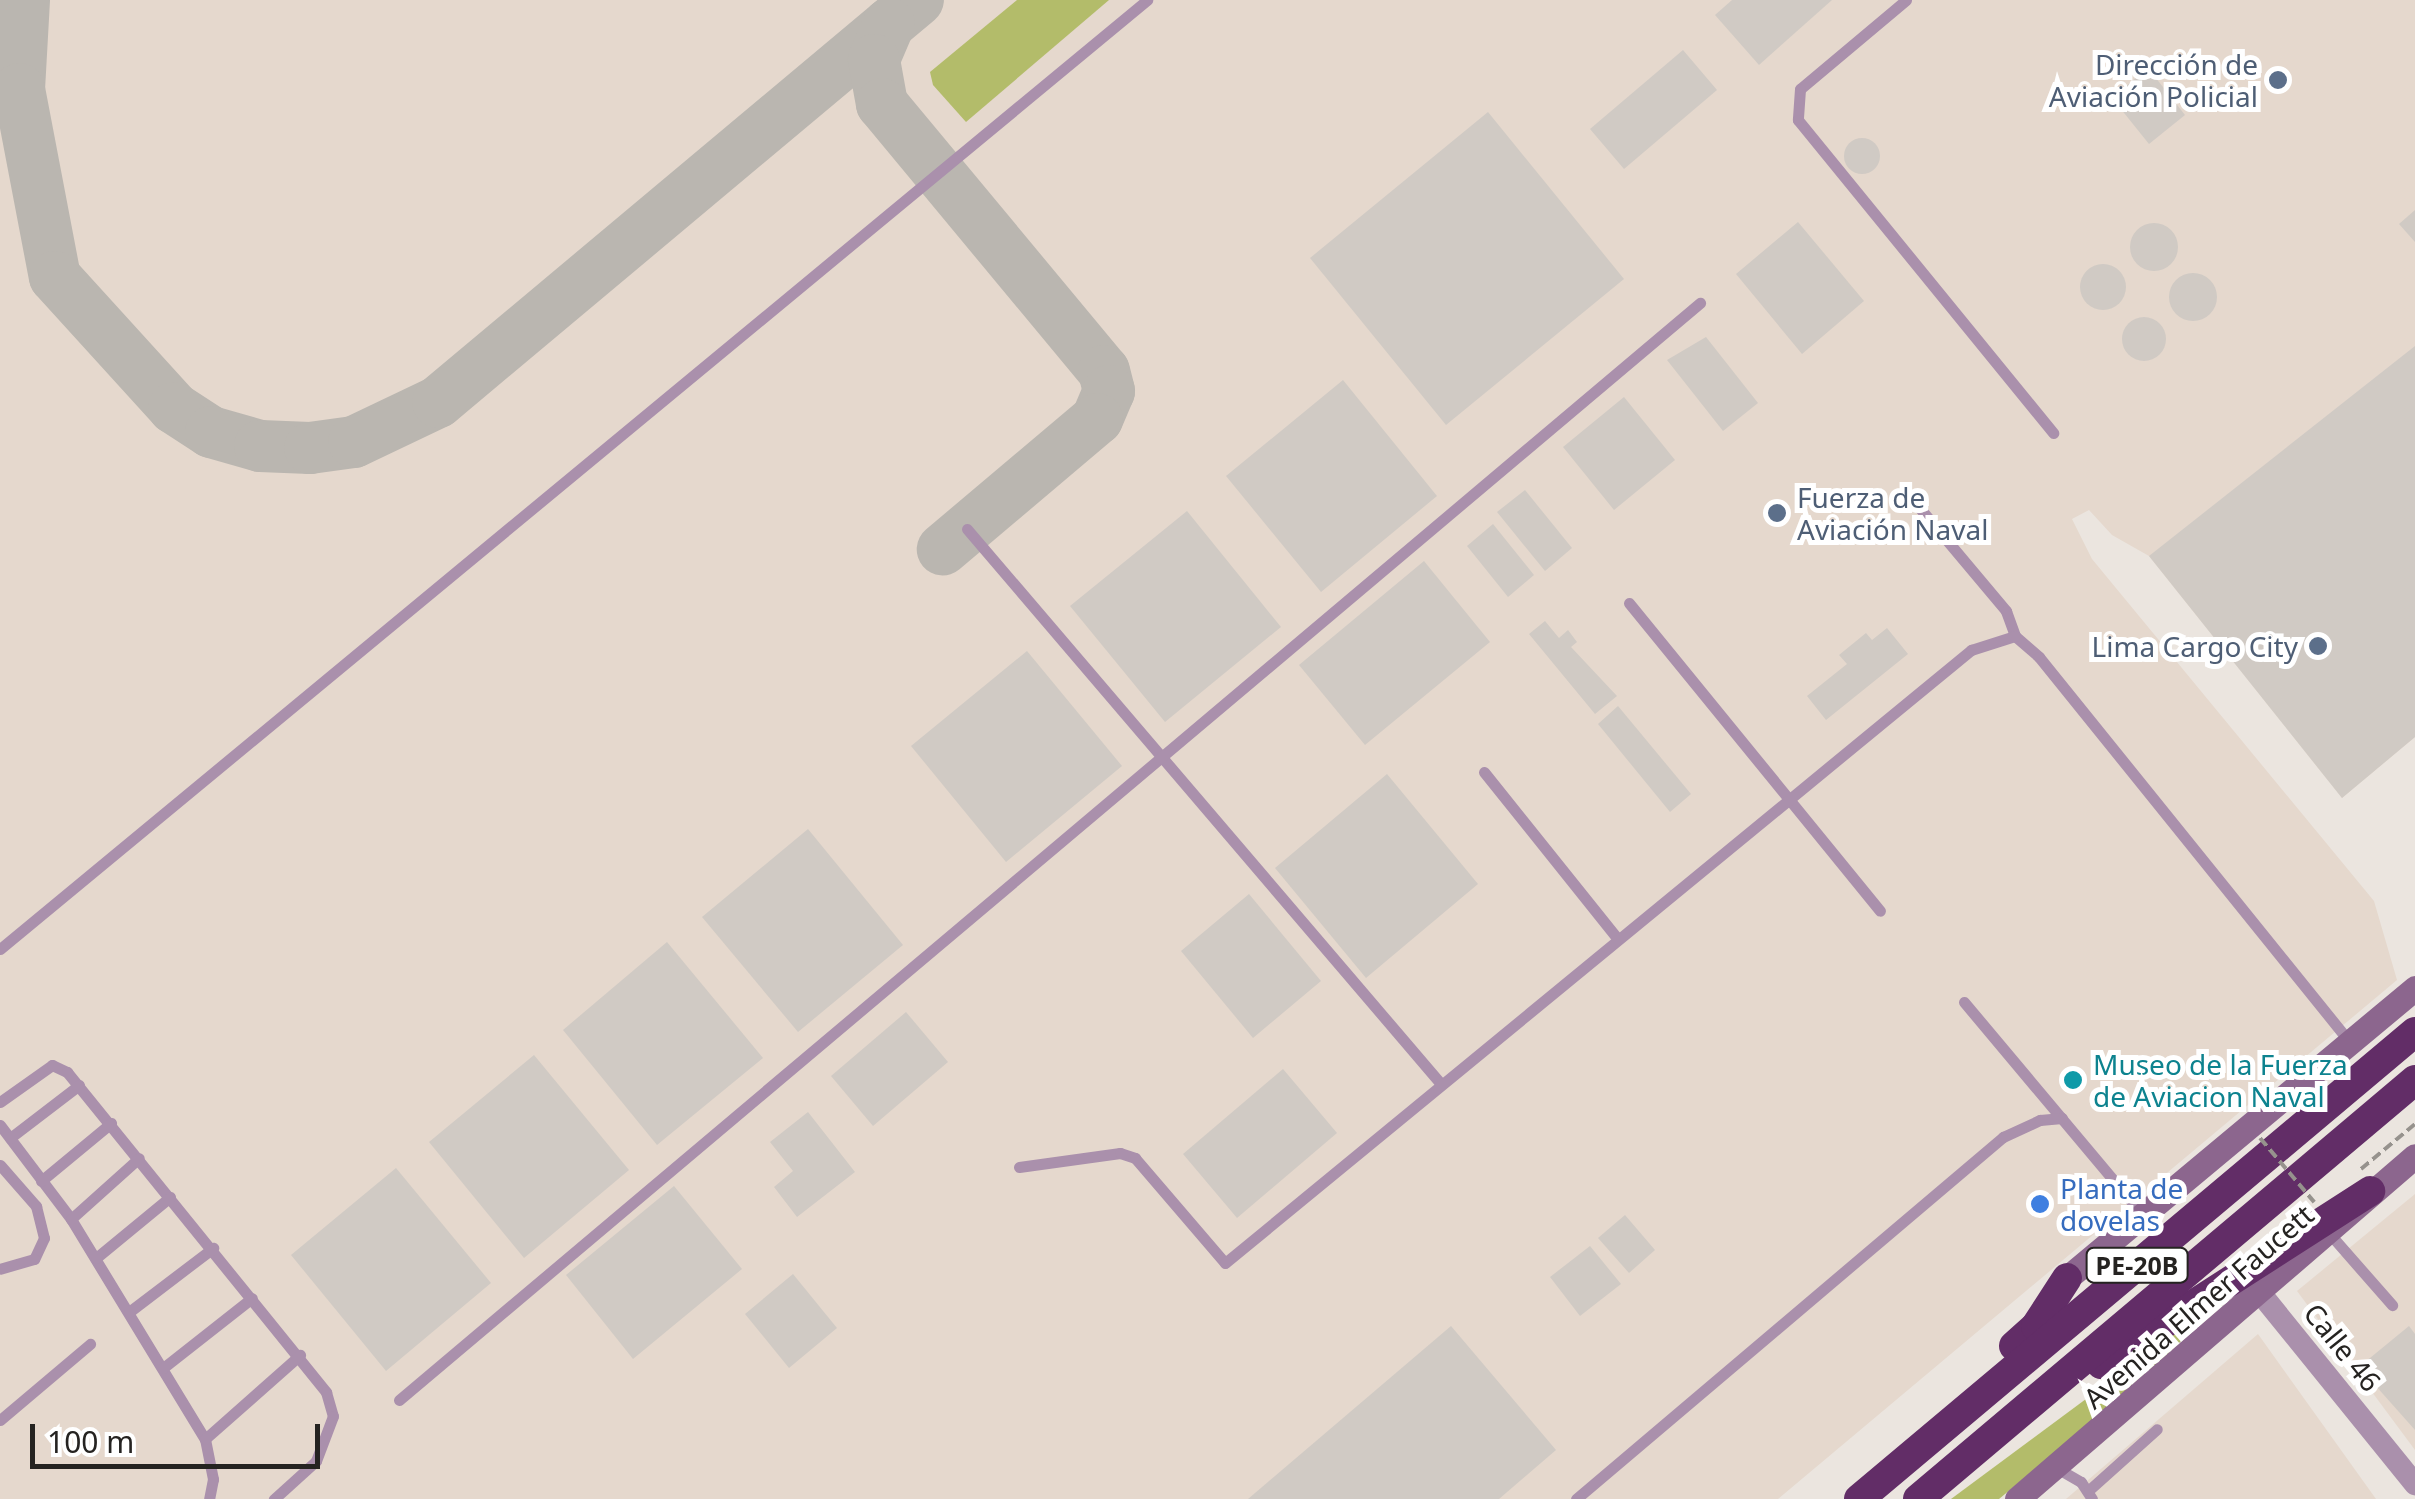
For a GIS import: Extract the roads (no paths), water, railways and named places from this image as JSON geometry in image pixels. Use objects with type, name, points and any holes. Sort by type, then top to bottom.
[{"type":"highway","name":"PE-20B","points":[[1859,1499],[2415,1032]]},
{"type":"highway","name":"PE-20B","points":[[1918,1499],[2415,1080]]},
{"type":"highway","points":[[2018,1415],[2363,1182]]},
{"type":"highway","points":[[1914,1452],[1933,1417],[2036,1326],[2067,1278]]},
{"type":"main road","points":[[2067,1278],[2415,988]]},
{"type":"main road","name":"Avenida Elmer Faucett","points":[[2017,1499],[2329,1232],[2363,1182],[2415,1156]]},
{"type":"street","name":"Calle 46","points":[[2261,1294],[2415,1484]]},
{"type":"lane","points":[[0,949],[1147,0]]},
{"type":"lane","points":[[1906,0],[1800,89],[1798,120],[2052,433]]},
{"type":"lane","points":[[399,1400],[1700,304]]},
{"type":"lane","points":[[1913,500],[2006,611],[2015,636],[2039,656],[2350,1042]]},
{"type":"lane","points":[[968,529],[1441,1084]]},
{"type":"lane","points":[[1629,603],[1880,911]]},
{"type":"lane","points":[[1019,1166],[1120,1152],[1136,1158],[1225,1263],[1971,650],[2015,636]]},
{"type":"lane","points":[[1484,772],[1618,939]]},
{"type":"lane","points":[[1964,1002],[2143,1215]]},
{"type":"lane","points":[[0,1102],[52,1065],[78,1085],[300,1355],[326,1392],[333,1416],[316,1461],[274,1499]]},
{"type":"lane","points":[[10,1138],[78,1085]]},
{"type":"lane","points":[[1576,1499],[2003,1137],[2040,1120],[2062,1118]]},
{"type":"lane","points":[[41,1181],[111,1123]]},
{"type":"lane","points":[[0,1125],[70,1218],[205,1439],[213,1479],[208,1499]]},
{"type":"lane","points":[[70,1218],[139,1158]]},
{"type":"lane","points":[[0,1165],[36,1206],[44,1238],[34,1259],[0,1269]]},
{"type":"lane","points":[[96,1258],[170,1197]]},
{"type":"lane","points":[[2329,1232],[2392,1306]]},
{"type":"lane","points":[[129,1312],[212,1248]]},
{"type":"lane","points":[[163,1368],[252,1298]]},
{"type":"lane","points":[[0,1420],[90,1344]]},
{"type":"lane","points":[[205,1439],[300,1355]]},
{"type":"lane","points":[[2055,1467],[2090,1495],[2157,1430]]},
{"type":"place","name":"Dirección de Aviación Policial","points":[[2278,80]]},
{"type":"place","name":"Fuerza de Aviación Naval","points":[[1777,513]]},
{"type":"place","name":"Lima Cargo City","points":[[2318,646]]},
{"type":"place","name":"Museo de la Fuerza de Aviacion Naval","points":[[2073,1080]]},
{"type":"place","name":"Planta de dovelas","points":[[2040,1204]]}]
